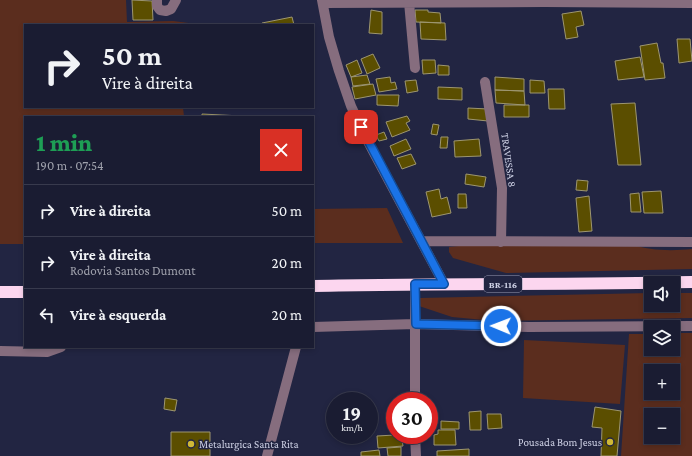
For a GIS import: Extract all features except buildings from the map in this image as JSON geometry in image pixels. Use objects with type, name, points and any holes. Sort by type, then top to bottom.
[{"type":"highway","name":"BR-116","points":[[314,286],[692,282]]},
{"type":"highway","points":[[0,292],[24,292]]},
{"type":"street","points":[[157,0],[158,8],[163,11],[171,9],[176,0]]},
{"type":"street","points":[[444,284],[366,138],[351,106],[329,37],[322,2],[692,4]]},
{"type":"street","points":[[409,2],[415,68]]},
{"type":"street","name":"TRAVESSA 8","points":[[486,82],[502,188],[501,242]]},
{"type":"street","points":[[421,241],[692,242]]},
{"type":"street","points":[[415,284],[415,392]]},
{"type":"street","points":[[314,327],[416,324],[537,327],[692,326]]},
{"type":"street","points":[[0,351],[47,352],[57,348]]},
{"type":"street","points":[[267,456],[296,348]]},
{"type":"street","points":[[415,444],[416,456]]},
{"type":"shaded area","points":[[0,0],[126,0],[127,22],[173,21],[196,24],[24,24],[24,108],[183,108],[184,116],[24,116],[24,244],[0,244]]},
{"type":"shaded area","points":[[387,208],[403,243],[314,243],[314,209]]},
{"type":"shaded area","points":[[496,242],[632,244],[661,250],[692,249],[692,269],[506,273],[453,258],[449,252],[449,247]]},
{"type":"shaded area","points":[[644,293],[644,312],[680,312],[680,293],[692,293],[692,318],[495,321],[452,317],[419,306],[418,301],[420,298]]},
{"type":"shaded area","points":[[680,333],[692,333],[692,456],[621,456],[629,334],[644,334],[644,356],[680,356]]},
{"type":"shaded area","points":[[524,340],[625,345],[620,404],[523,398]]},
{"type":"place","name":"Pousada Bom Jesus","points":[[610,442]]},
{"type":"place","name":"Metalurgica Santa Rita","points":[[191,444]]},
{"type":"route","points":[[361,127],[444,284],[415,284],[416,324],[501,326]]}]
